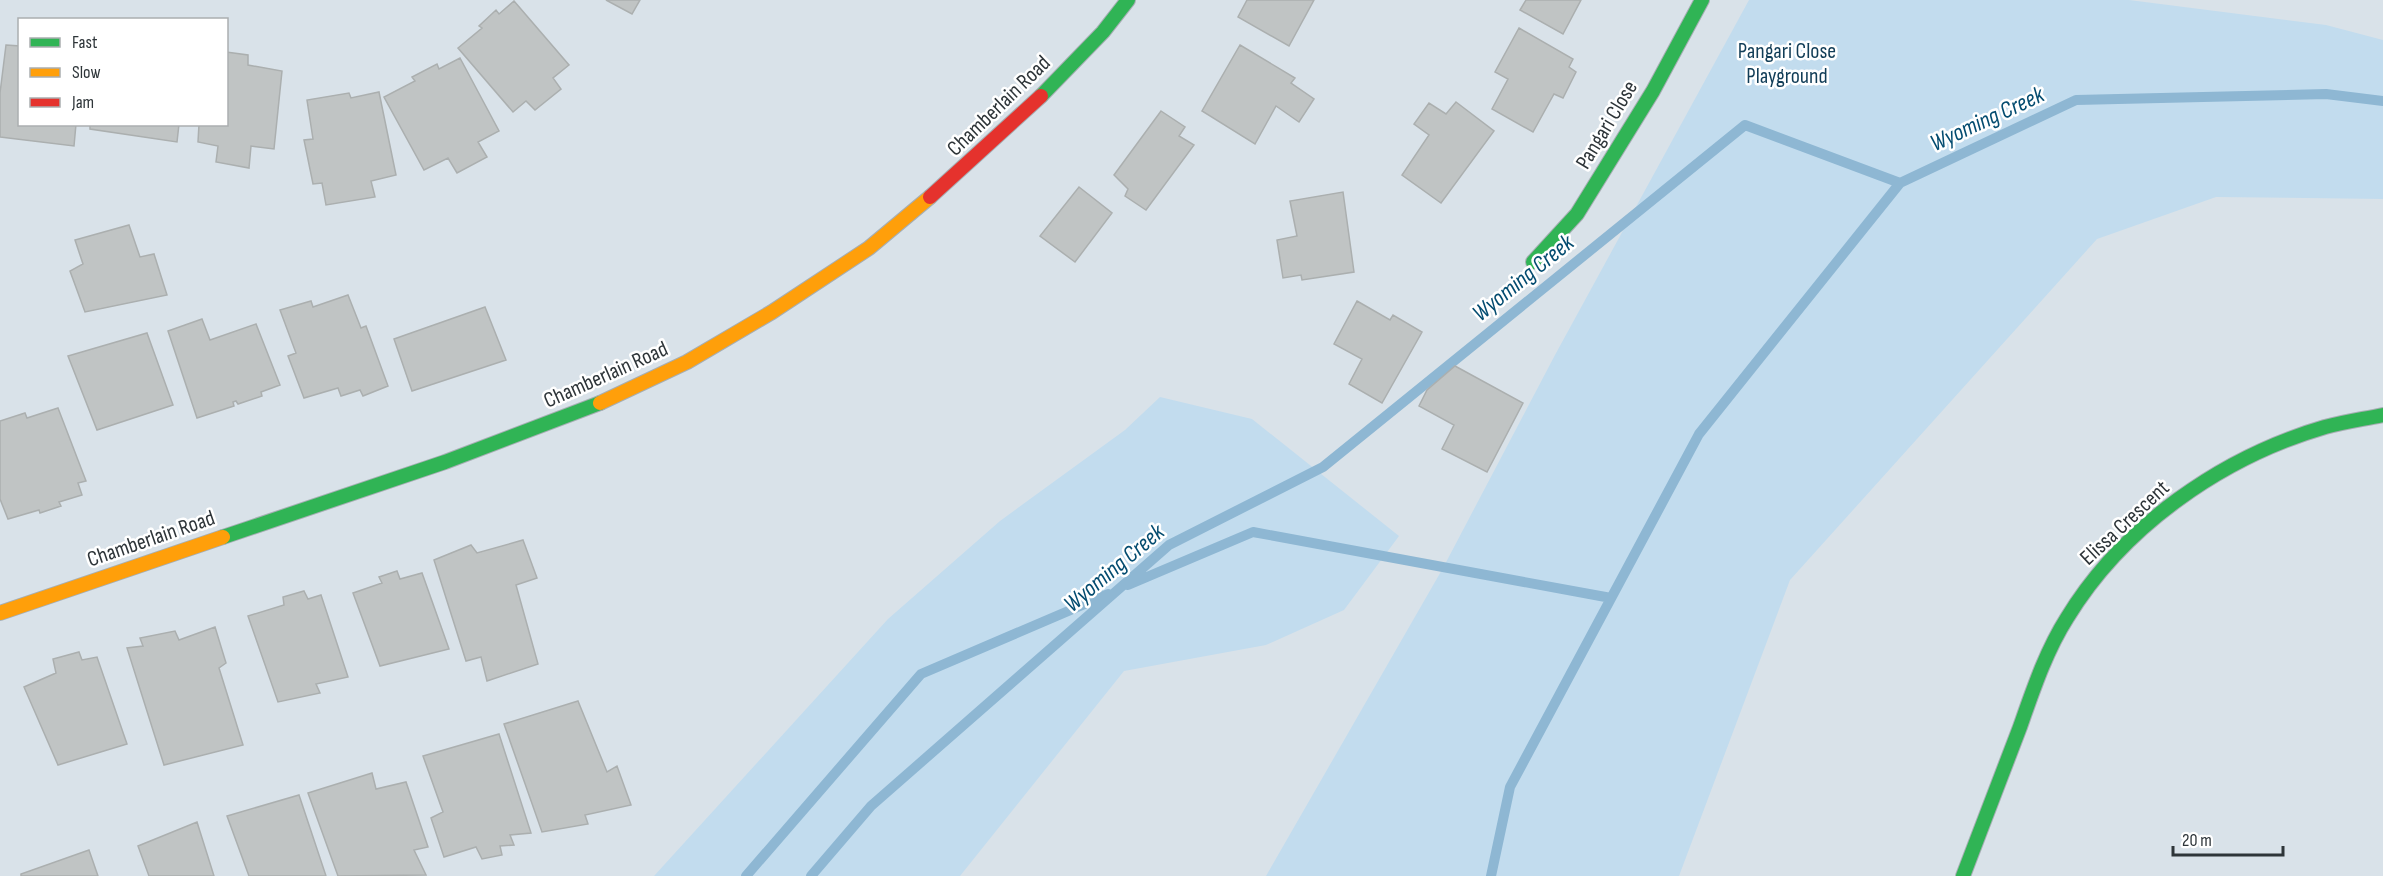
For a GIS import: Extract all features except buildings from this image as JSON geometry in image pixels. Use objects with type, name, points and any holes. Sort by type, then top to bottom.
[{"type":"street","name":"Chamberlain Road","points":[[0,613],[444,462],[581,412],[687,362],[772,312],[869,248],[955,176],[1027,111],[1103,32],[1128,0]]},
{"type":"street","name":"Pangari Close","points":[[1533,262],[1577,214],[1653,91],[1702,0]]},
{"type":"street","name":"Elissa Crescent","points":[[1963,876],[2040,673],[2066,619],[2105,564],[2156,518],[2200,484],[2244,459],[2285,441],[2326,427],[2383,415]]},
{"type":"green space","name":"Pangari Close Playground","points":[[1749,0],[2129,0],[2326,25],[2383,40],[2383,199],[2216,197],[2097,239],[1790,580],[1679,876],[1266,876],[1443,568],[1555,355]]},
{"type":"green space","points":[[1160,397],[1252,419],[1399,536],[1344,610],[1266,645],[1124,671],[960,876],[654,876],[888,619],[1000,521],[1125,430]]},
{"type":"waterway","name":"Wyoming Creek","points":[[811,876],[871,806],[1169,545],[1323,467],[1745,125],[1900,183],[2076,100],[2326,94],[2383,101]]},
{"type":"waterway","points":[[1491,876],[1510,787],[1699,434],[1900,183]]},
{"type":"waterway","points":[[1128,585],[1253,532],[1611,598]]},
{"type":"waterway","points":[[746,876],[921,674],[1108,594]]},
{"type":"traffic: fast","points":[[1041,96],[1103,32],[1128,0]]},
{"type":"traffic: fast","points":[[1533,262],[1577,214],[1653,91],[1702,0]]},
{"type":"traffic: fast","points":[[223,537],[445,462],[600,403]]},
{"type":"traffic: fast","points":[[1963,876],[2046,657],[2067,618],[2116,554],[2178,499],[2213,476],[2249,457],[2287,440],[2325,427],[2383,415]]},
{"type":"traffic: slow","points":[[600,403],[687,362],[772,312],[869,248],[930,197]]},
{"type":"traffic: slow","points":[[0,613],[223,537]]},
{"type":"traffic: jam","points":[[930,197],[1041,96]]}]
